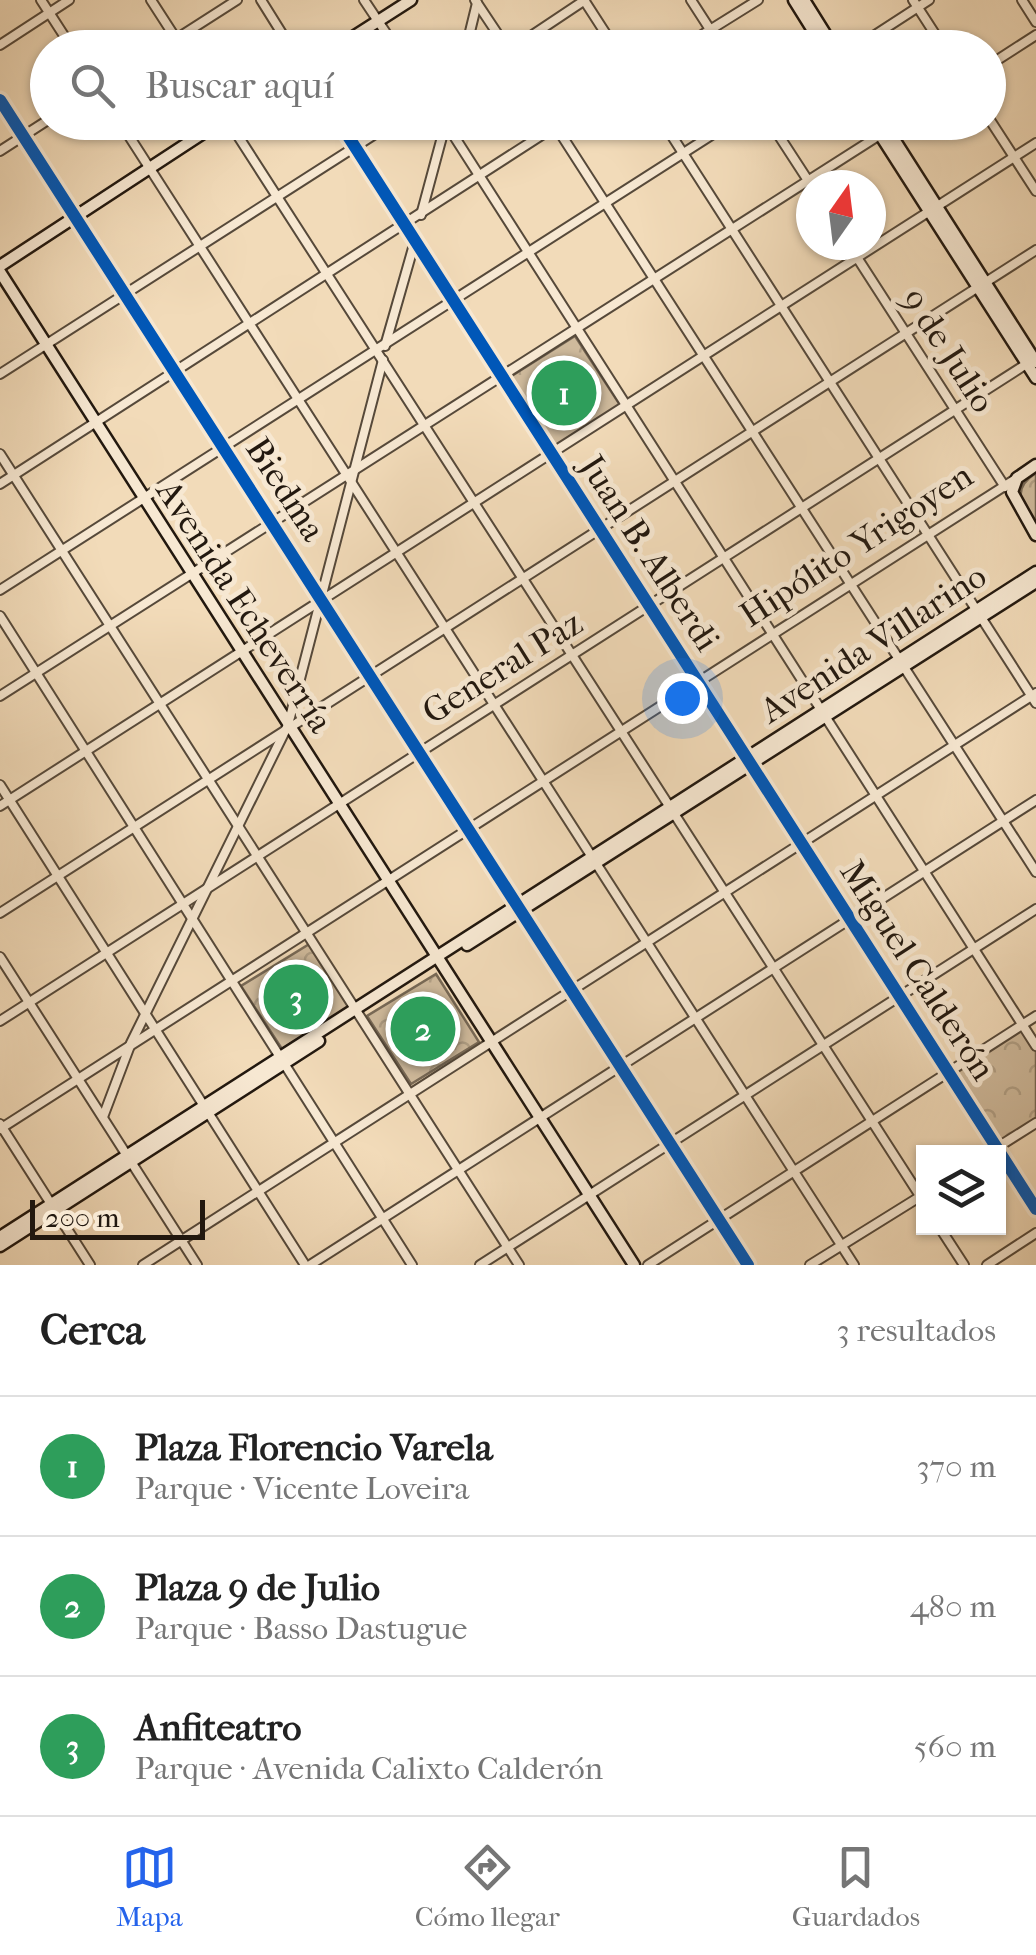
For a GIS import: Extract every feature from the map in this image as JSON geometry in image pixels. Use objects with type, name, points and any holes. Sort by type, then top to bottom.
[{"type":"main road","points":[[364,30],[411,0]]},
{"type":"main road","points":[[794,0],[813,30]]},
{"type":"main road","points":[[804,0],[823,30]]},
{"type":"main road","points":[[1,269],[193,140]]},
{"type":"main road","points":[[890,140],[1033,360],[1036,378]]},
{"type":"main road","name":"Avenida Echeverría","points":[[1,269],[288,728],[634,1265]]},
{"type":"main road","name":"Hipólito Yrigoyen","points":[[1013,499],[1016,478],[1036,466]]},
{"type":"main road","name":"9 de Julio","points":[[1013,499],[1036,535]]},
{"type":"main road","name":"Avenida Villarino","points":[[53,1208],[978,614],[1036,572]]},
{"type":"main road","name":"Avenida Villarino","points":[[978,614],[1036,582]]},
{"type":"main road","points":[[0,1237],[53,1208]]},
{"type":"main road","points":[[0,1246],[53,1208]]},
{"type":"street","points":[[41,0],[60,30]]},
{"type":"street","points":[[0,44],[70,0]]},
{"type":"street","points":[[151,0],[172,30]]},
{"type":"street","points":[[190,30],[237,0]]},
{"type":"street","points":[[260,0],[279,30]]},
{"type":"street","points":[[364,0],[384,30]]},
{"type":"street","points":[[538,30],[585,0],[604,30]]},
{"type":"street","points":[[691,0],[710,29],[758,0]]},
{"type":"street","points":[[880,30],[916,4],[929,0]]},
{"type":"street","points":[[1022,0],[1036,22]]},
{"type":"street","points":[[477,1],[497,30]]},
{"type":"street","points":[[470,30],[477,1]]},
{"type":"street","points":[[916,4],[933,30]]},
{"type":"street","points":[[1006,54],[1036,35]]},
{"type":"street","name":"Biedma","points":[[0,100],[748,1265]]},
{"type":"street","points":[[0,150],[30,132]]},
{"type":"street","points":[[132,140],[299,400],[352,475],[445,628],[854,1265]]},
{"type":"street","points":[[242,140],[326,274],[382,352],[474,503],[916,1188]]},
{"type":"street","name":"Juan B. Alberdi","points":[[350,140],[748,760]]},
{"type":"street","points":[[0,374],[367,140]]},
{"type":"street","points":[[421,215],[441,140]]},
{"type":"street","points":[[457,140],[1036,1046]]},
{"type":"street","points":[[0,484],[533,140]]},
{"type":"street","points":[[567,140],[1036,872]]},
{"type":"street","points":[[143,1265],[410,1090],[1034,697],[674,140]]},
{"type":"street","points":[[0,590],[299,400],[382,352],[704,140]]},
{"type":"street","points":[[782,140],[801,170]]},
{"type":"street","points":[[828,170],[868,140]]},
{"type":"street","points":[[1003,140],[1036,191]]},
{"type":"street","points":[[886,239],[1036,144]]},
{"type":"street","points":[[0,696],[352,475],[576,327],[796,191]]},
{"type":"street","points":[[103,1117],[131,1043],[288,728],[382,352],[415,241]]},
{"type":"street","points":[[0,913],[1036,250]]},
{"type":"street","points":[[0,806],[854,260]]},
{"type":"street","name":"9 de Julio","points":[[858,260],[1013,499]]},
{"type":"street","name":"General Paz","points":[[0,1020],[1033,360]]},
{"type":"street","points":[[0,454],[519,1265]]},
{"type":"street","name":"Hipólito Yrigoyen","points":[[1,1127],[1016,478]]},
{"type":"street","points":[[0,616],[412,1265]]},
{"type":"street","name":"Miguel Calderón","points":[[748,760],[948,1072],[990,1145]]},
{"type":"street","points":[[0,785],[308,1265],[1036,800]]},
{"type":"street","points":[[480,1265],[1036,909]]},
{"type":"street","points":[[0,957],[197,1265]]},
{"type":"street","points":[[648,1265],[1036,1016]]},
{"type":"street","points":[[1001,1145],[1036,1123]]},
{"type":"street","points":[[1,1127],[90,1265]]},
{"type":"street","name":"Miguel Calderón","points":[[1006,1168],[1036,1209]]},
{"type":"street","points":[[810,1265],[916,1201]]},
{"type":"street","points":[[986,1265],[1036,1233]]},
{"type":"street","points":[[945,1235],[964,1265]]},
{"type":"green space","points":[[575,336],[622,408],[553,450],[507,379]]},
{"type":"green space","points":[[1036,473],[1036,526],[1023,504],[1021,491]]},
{"type":"green space","points":[[311,943],[349,1007],[282,1049],[241,986]]},
{"type":"green space","points":[[436,974],[479,1042],[411,1084],[367,1016]]},
{"type":"green space","points":[[1024,1026],[1036,1047],[1036,1118],[999,1143],[952,1073]]},
{"type":"cycle path","points":[[0,100],[748,1265]]},
{"type":"cycle path","points":[[351,140],[1036,1209]]},
{"type":"place","name":"Plaza Florencio Varela","points":[[564,393]]},
{"type":"place","name":"Anfiteatro","points":[[296,997]]},
{"type":"place","name":"Plaza 9 de Julio","points":[[423,1029]]}]
